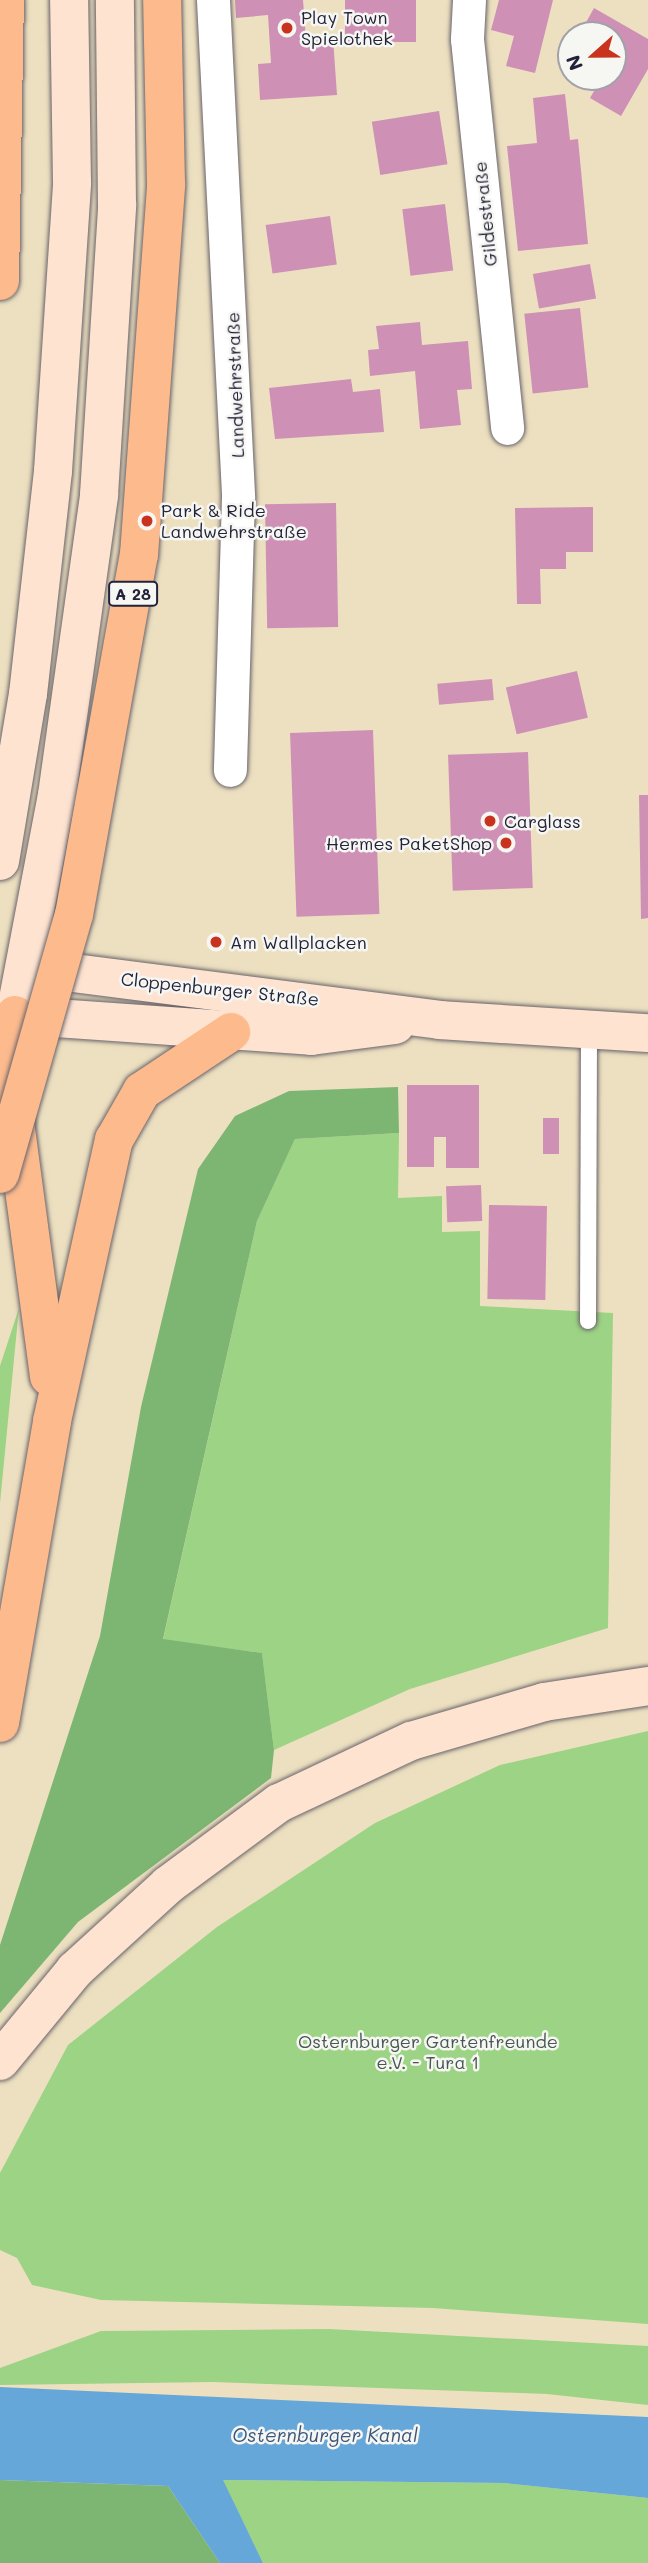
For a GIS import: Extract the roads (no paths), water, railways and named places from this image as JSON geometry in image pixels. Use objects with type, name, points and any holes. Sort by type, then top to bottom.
[{"type":"highway","points":[[0,281],[5,0]]},
{"type":"highway","name":"A 28","points":[[0,1174],[74,915],[139,555],[166,184],[162,0]]},
{"type":"highway","points":[[8,1015],[14,1114],[52,1421]]},
{"type":"highway","points":[[0,1723],[52,1421],[114,1140],[142,1091],[231,1032]]},
{"type":"main road","points":[[0,861],[28,694],[58,402],[72,183],[69,0]]},
{"type":"main road","points":[[8,1015],[12,966],[57,795],[99,495],[117,205],[115,0]]},
{"type":"main road","name":"Cloppenburger Straße","points":[[12,966],[439,1020],[648,1033]]},
{"type":"main road","name":"Cloppenburger Straße","points":[[8,1015],[311,1036],[439,1020]]},
{"type":"main road","points":[[0,2061],[75,1970],[168,1885],[279,1803],[411,1741],[544,1702],[646,1693]]},
{"type":"street","name":"Landwehrstraße","points":[[213,0],[239,497],[230,770]]},
{"type":"street","name":"Gildestraße","points":[[469,0],[467,39],[507,428]]},
{"type":"lane","points":[[588,1321],[589,1030]]},
{"type":"water","name":"Osternburger Kanal","points":[[0,2387],[648,2417],[648,2498],[504,2483],[223,2480],[263,2563],[220,2563],[168,2486],[0,2480]]},
{"type":"place","name":"Play Town Spielothek","points":[[287,28]]},
{"type":"place","name":"Park & Ride Landwehrstraße","points":[[147,521]]},
{"type":"place","name":"Carglass","points":[[490,821]]},
{"type":"place","name":"Hermes PaketShop","points":[[506,843]]},
{"type":"place","name":"Am Wallplacken","points":[[216,942]]},
{"type":"park label","name":"Osternburger Gartenfreunde e.V. - Tura 1","points":[[428,2052]]}]
